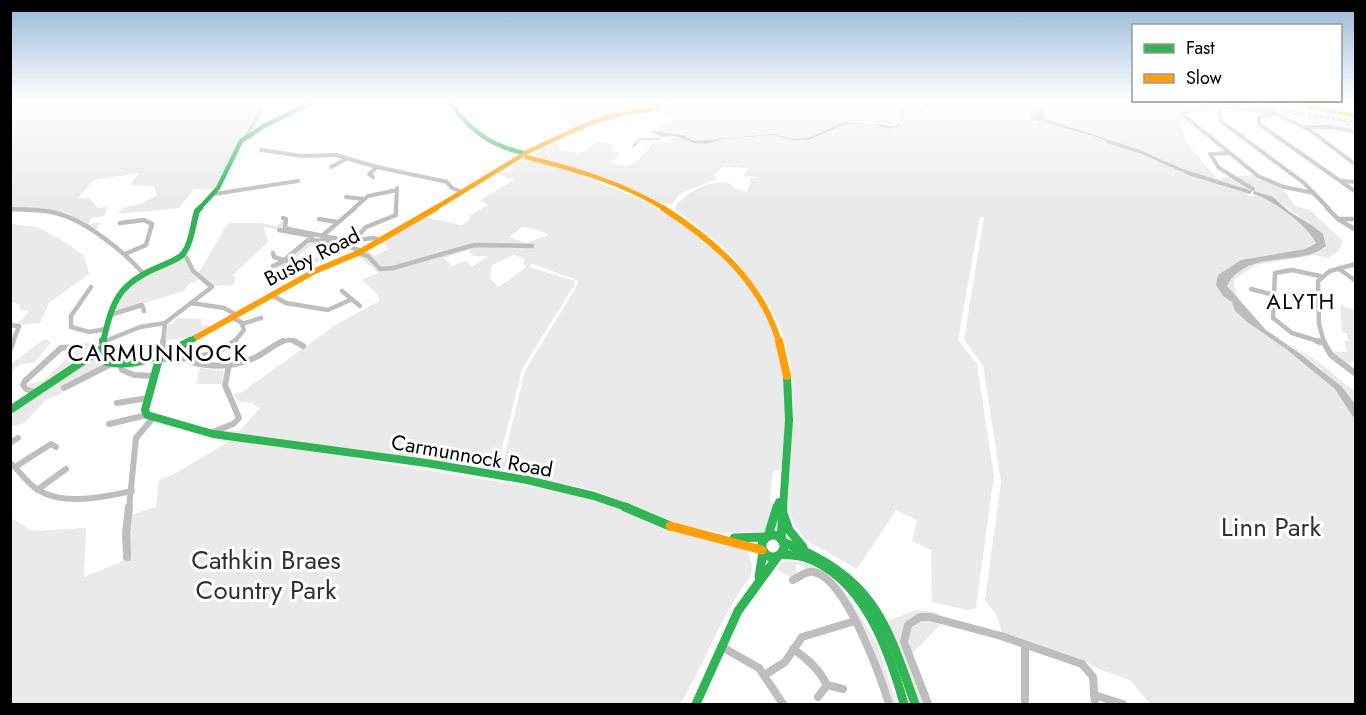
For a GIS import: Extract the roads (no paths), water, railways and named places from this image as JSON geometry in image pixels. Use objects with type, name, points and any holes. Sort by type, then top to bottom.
[{"type":"main road","points":[[120,365],[106,361],[103,345],[110,315],[122,290],[142,273],[182,255],[187,249],[197,211],[214,194],[239,144],[249,135]]},
{"type":"main road","points":[[481,135],[525,155],[625,189],[665,208],[713,240],[742,270],[761,297],[773,320],[785,360],[789,398],[782,508],[782,541],[785,548],[738,611],[696,705]]},
{"type":"main road","name":"Busby Road","points":[[120,365],[160,356],[191,341],[233,315],[273,296],[315,271],[381,241],[460,191],[566,135]]},
{"type":"main road","points":[[10,410],[103,345]]},
{"type":"main road","points":[[150,417],[145,410],[160,356]]},
{"type":"main road","name":"Carmunnock Road","points":[[150,417],[210,433],[497,475],[570,490],[598,497],[685,531],[741,542],[763,551]]},
{"type":"main road","points":[[756,585],[762,570],[761,542],[767,537],[783,492]]},
{"type":"main road","points":[[782,508],[789,530],[807,550]]},
{"type":"main road","points":[[767,537],[807,550],[850,576],[865,595],[892,642],[915,705]]},
{"type":"main road","name":"Carmunnock Road","points":[[723,538],[767,537]]},
{"type":"main road","points":[[763,551],[770,556],[798,555],[814,560],[849,589],[880,639],[902,690],[904,705]]},
{"type":"street","points":[[1207,135],[1265,180],[1288,189],[1314,193]]},
{"type":"street","points":[[1239,135],[1314,193],[1338,219],[1356,230]]},
{"type":"street","points":[[1275,135],[1356,192]]},
{"type":"street","points":[[1316,135],[1356,165]]},
{"type":"street","points":[[262,151],[302,156],[336,155],[377,167],[447,182],[452,188],[460,191]]},
{"type":"street","points":[[1228,153],[1210,154],[1219,168],[1253,189]]},
{"type":"street","points":[[331,168],[346,159]]},
{"type":"street","points":[[363,178],[371,177],[377,167]]},
{"type":"street","points":[[214,194],[298,181]]},
{"type":"street","points":[[1340,181],[1356,182]]},
{"type":"street","points":[[279,230],[297,236],[320,235],[364,200],[377,193],[397,189],[396,215],[374,222],[353,241]]},
{"type":"street","points":[[346,197],[364,200]]},
{"type":"street","points":[[10,209],[63,214],[125,255],[142,273]]},
{"type":"street","points":[[283,218],[286,219],[285,228],[353,241],[372,238],[381,241]]},
{"type":"street","points":[[1338,219],[1354,218]]},
{"type":"street","points":[[319,219],[337,222]]},
{"type":"street","points":[[120,223],[144,220],[152,224],[146,244],[125,255]]},
{"type":"street","points":[[273,266],[286,261],[303,241],[311,239],[325,240],[360,252],[368,256],[380,269],[393,268],[474,244],[532,246]]},
{"type":"street","points":[[273,253],[274,257],[286,261]]},
{"type":"street","points":[[103,345],[140,327],[165,323],[212,287],[196,276],[188,266],[186,257],[182,255]]},
{"type":"street","points":[[1321,342],[1292,333],[1275,320],[1276,272],[1292,270],[1320,276],[1356,264]]},
{"type":"street","points":[[1339,270],[1356,282]]},
{"type":"street","points":[[1320,276],[1318,281],[1321,342],[1334,359],[1356,374]]},
{"type":"street","points":[[91,287],[71,316],[71,327],[89,332],[106,329]]},
{"type":"street","points":[[1251,288],[1274,295]]},
{"type":"street","points":[[342,291],[360,306]]},
{"type":"street","points":[[273,296],[286,303],[328,309],[351,300]]},
{"type":"street","points":[[165,323],[160,356],[186,361],[228,346],[243,333],[242,324],[224,308],[191,303]]},
{"type":"street","points":[[110,315],[142,305],[144,311]]},
{"type":"street","points":[[242,324],[261,318]]},
{"type":"street","points":[[10,325],[19,325],[10,349]]},
{"type":"street","points":[[191,362],[212,366],[229,365],[253,359],[286,340],[302,344]]},
{"type":"street","points":[[37,393],[26,389],[23,385],[25,381],[61,348],[77,347]]},
{"type":"street","points":[[64,388],[89,378],[111,364]]},
{"type":"street","points":[[120,365],[122,370],[128,373],[154,376]]},
{"type":"street","points":[[210,433],[218,428],[231,426],[239,418],[225,385],[229,365]]},
{"type":"street","points":[[117,404],[148,398]]},
{"type":"street","points":[[109,424],[150,417]]},
{"type":"street","points":[[127,557],[126,533],[136,438],[150,417]]},
{"type":"street","points":[[231,426],[238,430]]},
{"type":"street","points":[[10,443],[18,438]]},
{"type":"street","points":[[56,447],[51,444],[13,465],[37,490],[52,496],[94,497],[132,491]]},
{"type":"street","points":[[37,490],[66,469]]},
{"type":"street","points":[[799,566],[805,574]]},
{"type":"street","points":[[793,580],[813,571],[821,575],[848,607],[878,667],[889,705]]},
{"type":"street","points":[[928,705],[904,642],[904,633],[914,620],[930,617],[1082,664],[1093,677],[1094,700],[1123,705]]},
{"type":"street","points":[[766,674],[784,662],[802,637],[855,621]]},
{"type":"street","points":[[1025,645],[1025,705]]},
{"type":"street","points":[[722,647],[755,663],[766,674],[779,703]]},
{"type":"street","points":[[793,649],[818,668],[827,685],[843,689]]},
{"type":"street","points":[[818,697],[827,685]]},
{"type":"waterway","points":[[633,147],[640,139],[660,139]]},
{"type":"district","name":"ALYTH","points":[[1301,301]]},
{"type":"district","name":"CARMUNNOCK","points":[[158,352]]},
{"type":"park label","name":"Linn Park","points":[[1271,527]]},
{"type":"park label","name":"Cathkin Braes Country Park","points":[[266,575]]}]
